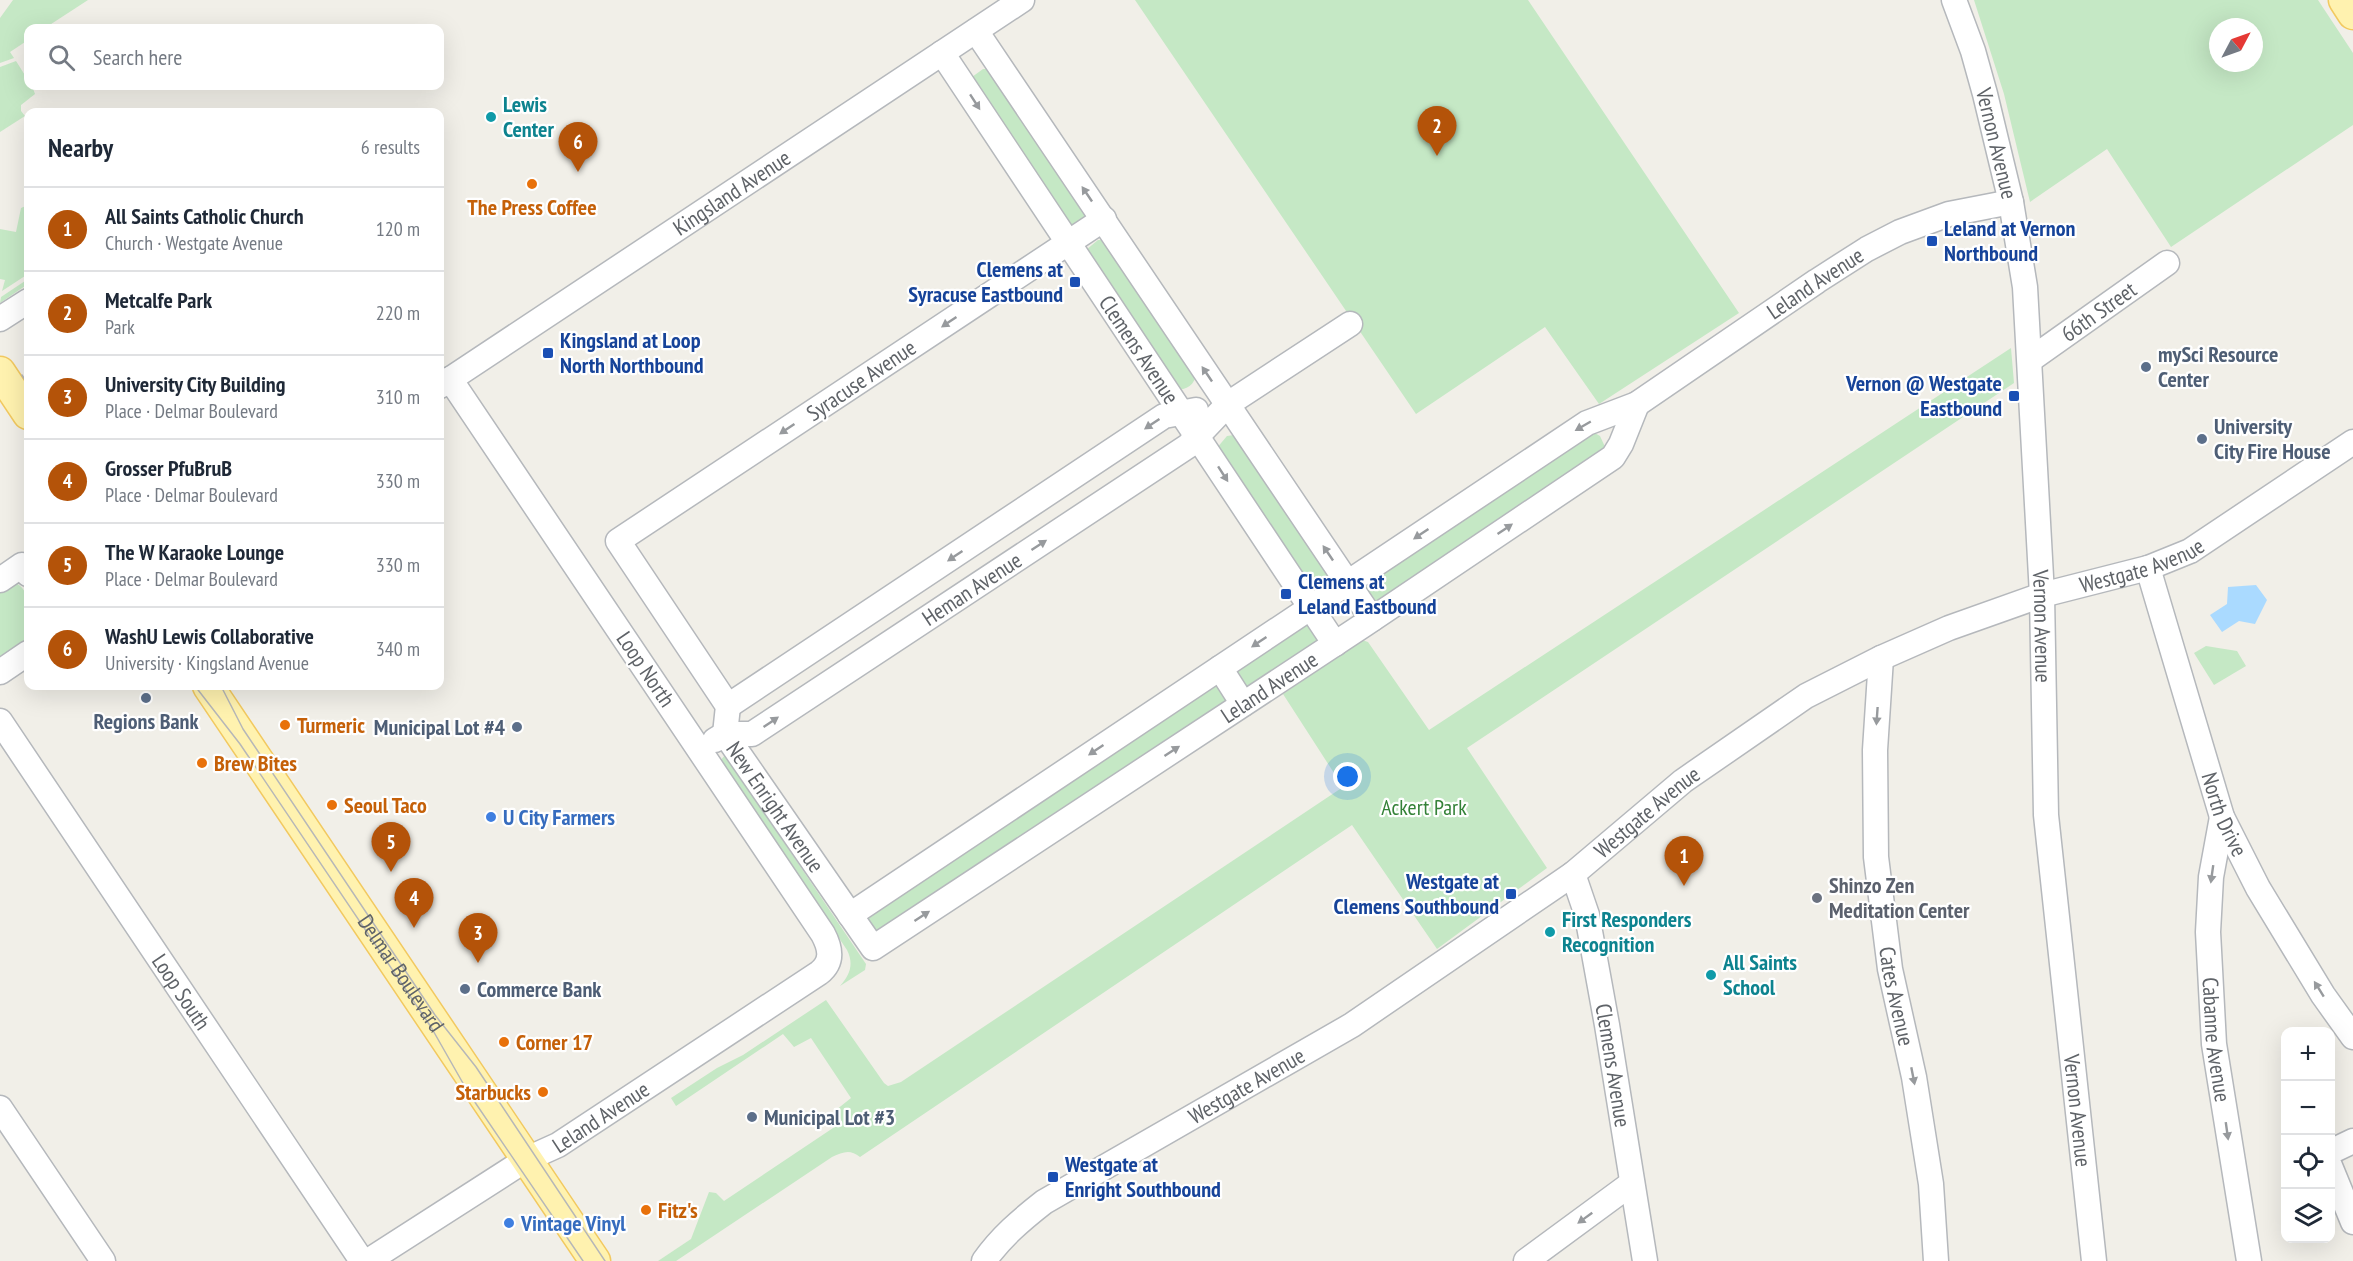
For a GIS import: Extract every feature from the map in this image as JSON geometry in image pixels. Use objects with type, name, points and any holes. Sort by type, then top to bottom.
[{"type":"main road","points":[[2344,0],[2353,14]]},
{"type":"main road","points":[[0,372],[24,408]]},
{"type":"main road","name":"Delmar Boulevard","points":[[211,690],[595,1261]]},
{"type":"street","name":"Kingsland Avenue","points":[[445,382],[1023,0]]},
{"type":"street","name":"Vernon Avenue","points":[[1954,0],[1973,51],[2011,202],[2025,287],[2042,595],[2046,815],[2094,1261]]},
{"type":"street","name":"Clemens Avenue","points":[[976,31],[1372,619]]},
{"type":"street","name":"Clemens Avenue","points":[[942,53],[1335,644]]},
{"type":"street","name":"Leland Avenue","points":[[850,915],[1587,423],[1637,404],[1867,249],[1900,232],[1949,214],[2011,202]]},
{"type":"street","name":"Syracuse Avenue","points":[[618,541],[1104,219]]},
{"type":"street","name":"66th Street","points":[[2030,360],[2167,263]]},
{"type":"street","points":[[0,319],[24,304]]},
{"type":"street","name":"Heman Avenue","points":[[700,749],[725,734],[752,734],[835,680],[1188,446],[1228,404],[1350,324]]},
{"type":"street","name":"Loop North","points":[[445,382],[700,749],[823,934],[831,955],[828,964]]},
{"type":"street","name":"Heman Avenue","points":[[728,706],[1164,416],[1228,404]]},
{"type":"street","name":"Leland Avenue","points":[[873,948],[1335,644],[1613,457],[1621,444],[1637,404]]},
{"type":"street","name":"Westgate Avenue","points":[[984,1261],[997,1242],[1044,1202],[1352,1025],[1573,874],[1637,818],[1741,740],[1806,696],[1881,658],[1949,628],[2042,595],[2148,568],[2190,551],[2353,442]]},
{"type":"street","points":[[1086,468],[1107,500]]},
{"type":"street","name":"New Enright Avenue","points":[[618,541],[728,706],[725,734],[873,948]]},
{"type":"street","points":[[0,580],[22,565],[24,568]]},
{"type":"street","name":"North Drive","points":[[2148,568],[2222,817],[2258,888],[2323,995],[2353,1036]]},
{"type":"street","points":[[814,649],[835,680]]},
{"type":"street","points":[[0,672],[24,656]]},
{"type":"street","name":"Cates Avenue","points":[[1881,658],[1875,750],[1876,857],[1890,969],[1914,1077],[1931,1184],[1936,1261]]},
{"type":"street","points":[[1220,668],[1243,704]]},
{"type":"street","name":"Loop South","points":[[0,721],[362,1261]]},
{"type":"street","name":"Cabanne Avenue","points":[[2222,817],[2211,877],[2208,932],[2214,1044],[2249,1261]]},
{"type":"street","name":"Clemens Avenue","points":[[1573,874],[1587,915],[1645,1261]]},
{"type":"street","name":"Leland Avenue","points":[[368,1261],[527,1159],[558,1145],[819,973],[828,964]]},
{"type":"street","points":[[0,1108],[103,1261]]},
{"type":"street","points":[[2335,1150],[2353,1141]]},
{"type":"street","points":[[2335,1176],[2353,1222]]},
{"type":"street","points":[[1526,1261],[1632,1183]]},
{"type":"green space","points":[[13,0],[88,0],[51,24],[24,24],[24,43],[10,52],[14,58],[0,63],[0,18]]},
{"type":"green space","points":[[1135,0],[1528,0],[1739,313],[1599,404],[1545,327],[1416,414]]},
{"type":"green space","points":[[1974,0],[2318,0],[2353,53],[2353,125],[2171,247],[2107,149],[2030,202],[2004,94]]},
{"type":"green space","points":[[16,61],[24,74],[24,90],[34,90],[35,94],[21,105],[24,117],[0,132],[0,67]]},
{"type":"green space","points":[[983,69],[987,69],[1088,216],[1070,228],[972,77]]},
{"type":"green space","points":[[24,207],[24,277],[2,291],[5,280],[0,279],[0,229],[16,232],[21,208]]},
{"type":"green space","points":[[1098,240],[1104,240],[1196,373],[1190,386],[1175,390],[1086,250]]},
{"type":"green space","points":[[24,282],[24,287],[0,303],[1,297]]},
{"type":"green space","name":"Ackert Park","points":[[2011,348],[2014,383],[1467,748],[1547,868],[1437,949],[1352,825],[860,1157],[846,1152],[832,1157],[676,1261],[658,1261],[691,1239],[709,1192],[716,1193],[724,1201],[842,1122],[836,1110],[851,1098],[811,1038],[794,1047],[783,1034],[676,1106],[671,1098],[717,1068],[743,1055],[826,1000],[884,1083],[888,1086],[901,1082],[1343,787],[1283,694],[1362,640],[1368,642],[1429,730]]},
{"type":"green space","points":[[1593,432],[1600,436],[1606,449],[1378,604],[1373,601],[1363,585]]},
{"type":"green space","points":[[1234,435],[1332,580],[1315,594],[1216,449],[1227,436]]},
{"type":"green space","points":[[16,583],[24,591],[24,643],[0,659],[0,590]]},
{"type":"green space","points":[[1309,625],[1320,643],[1256,688],[1242,688],[1234,671],[1300,627]]},
{"type":"green space","points":[[2206,646],[2237,651],[2246,666],[2214,685],[2194,653]]},
{"type":"green space","points":[[1215,683],[1220,685],[1229,704],[878,932],[872,931],[865,920],[867,915]]},
{"type":"green space","points":[[725,755],[866,964],[865,970],[840,986],[850,969],[847,950],[720,761]]},
{"type":"water","points":[[2256,585],[2267,600],[2255,624],[2239,621],[2222,632],[2210,615],[2227,604],[2228,587]]},
{"type":"tram line","points":[[198,690],[240,744],[431,1027],[468,1092],[583,1261]]},
{"type":"tram line","points":[[223,690],[243,729],[435,1015],[476,1067],[605,1261]]},
{"type":"place","name":"Lewis Center","points":[[491,117]]},
{"type":"place","name":"Metcalfe Park","points":[[1437,156]]},
{"type":"place","name":"WashU Lewis Collaborative","points":[[578,172]]},
{"type":"place","name":"The Press Coffee","points":[[532,184]]},
{"type":"place","name":"Leland at Vernon Northbound","points":[[1932,241]]},
{"type":"place","name":"Clemens at Syracuse Eastbound","points":[[1075,282]]},
{"type":"place","name":"Kingsland at Loop North Northbound","points":[[548,353]]},
{"type":"place","name":"mySci Resource Center","points":[[2146,367]]},
{"type":"place","name":"Vernon @ Westgate Eastbound","points":[[2014,396]]},
{"type":"place","name":"University City Fire House","points":[[2202,439]]},
{"type":"place","name":"Clemens at Leland Eastbound","points":[[1286,594]]},
{"type":"place","name":"Regions Bank","points":[[146,698]]},
{"type":"place","name":"Turmeric","points":[[285,725]]},
{"type":"place","name":"Municipal Lot #4","points":[[517,727]]},
{"type":"place","name":"Brew Bites","points":[[202,763]]},
{"type":"place","name":"Seoul Taco","points":[[332,805]]},
{"type":"place","name":"U City Farmers","points":[[491,817]]},
{"type":"place","name":"The W Karaoke Lounge","points":[[391,872]]},
{"type":"place","name":"All Saints Catholic Church","points":[[1684,886]]},
{"type":"place","name":"Westgate at Clemens Southbound","points":[[1511,894]]},
{"type":"place","name":"Shinzo Zen Meditation Center","points":[[1817,898]]},
{"type":"place","name":"Grosser PfuBruB","points":[[414,928]]},
{"type":"place","name":"First Responders Recognition","points":[[1550,932]]},
{"type":"place","name":"University City Building","points":[[478,963]]},
{"type":"place","name":"All Saints School","points":[[1711,975]]},
{"type":"place","name":"Commerce Bank","points":[[465,989]]},
{"type":"place","name":"Corner 17","points":[[504,1042]]},
{"type":"place","name":"Starbucks","points":[[543,1092]]},
{"type":"place","name":"Municipal Lot #3","points":[[752,1117]]},
{"type":"place","name":"Westgate at Enright Southbound","points":[[1053,1177]]},
{"type":"place","name":"Fitz's","points":[[646,1210]]},
{"type":"place","name":"Vintage Vinyl","points":[[509,1223]]}]
